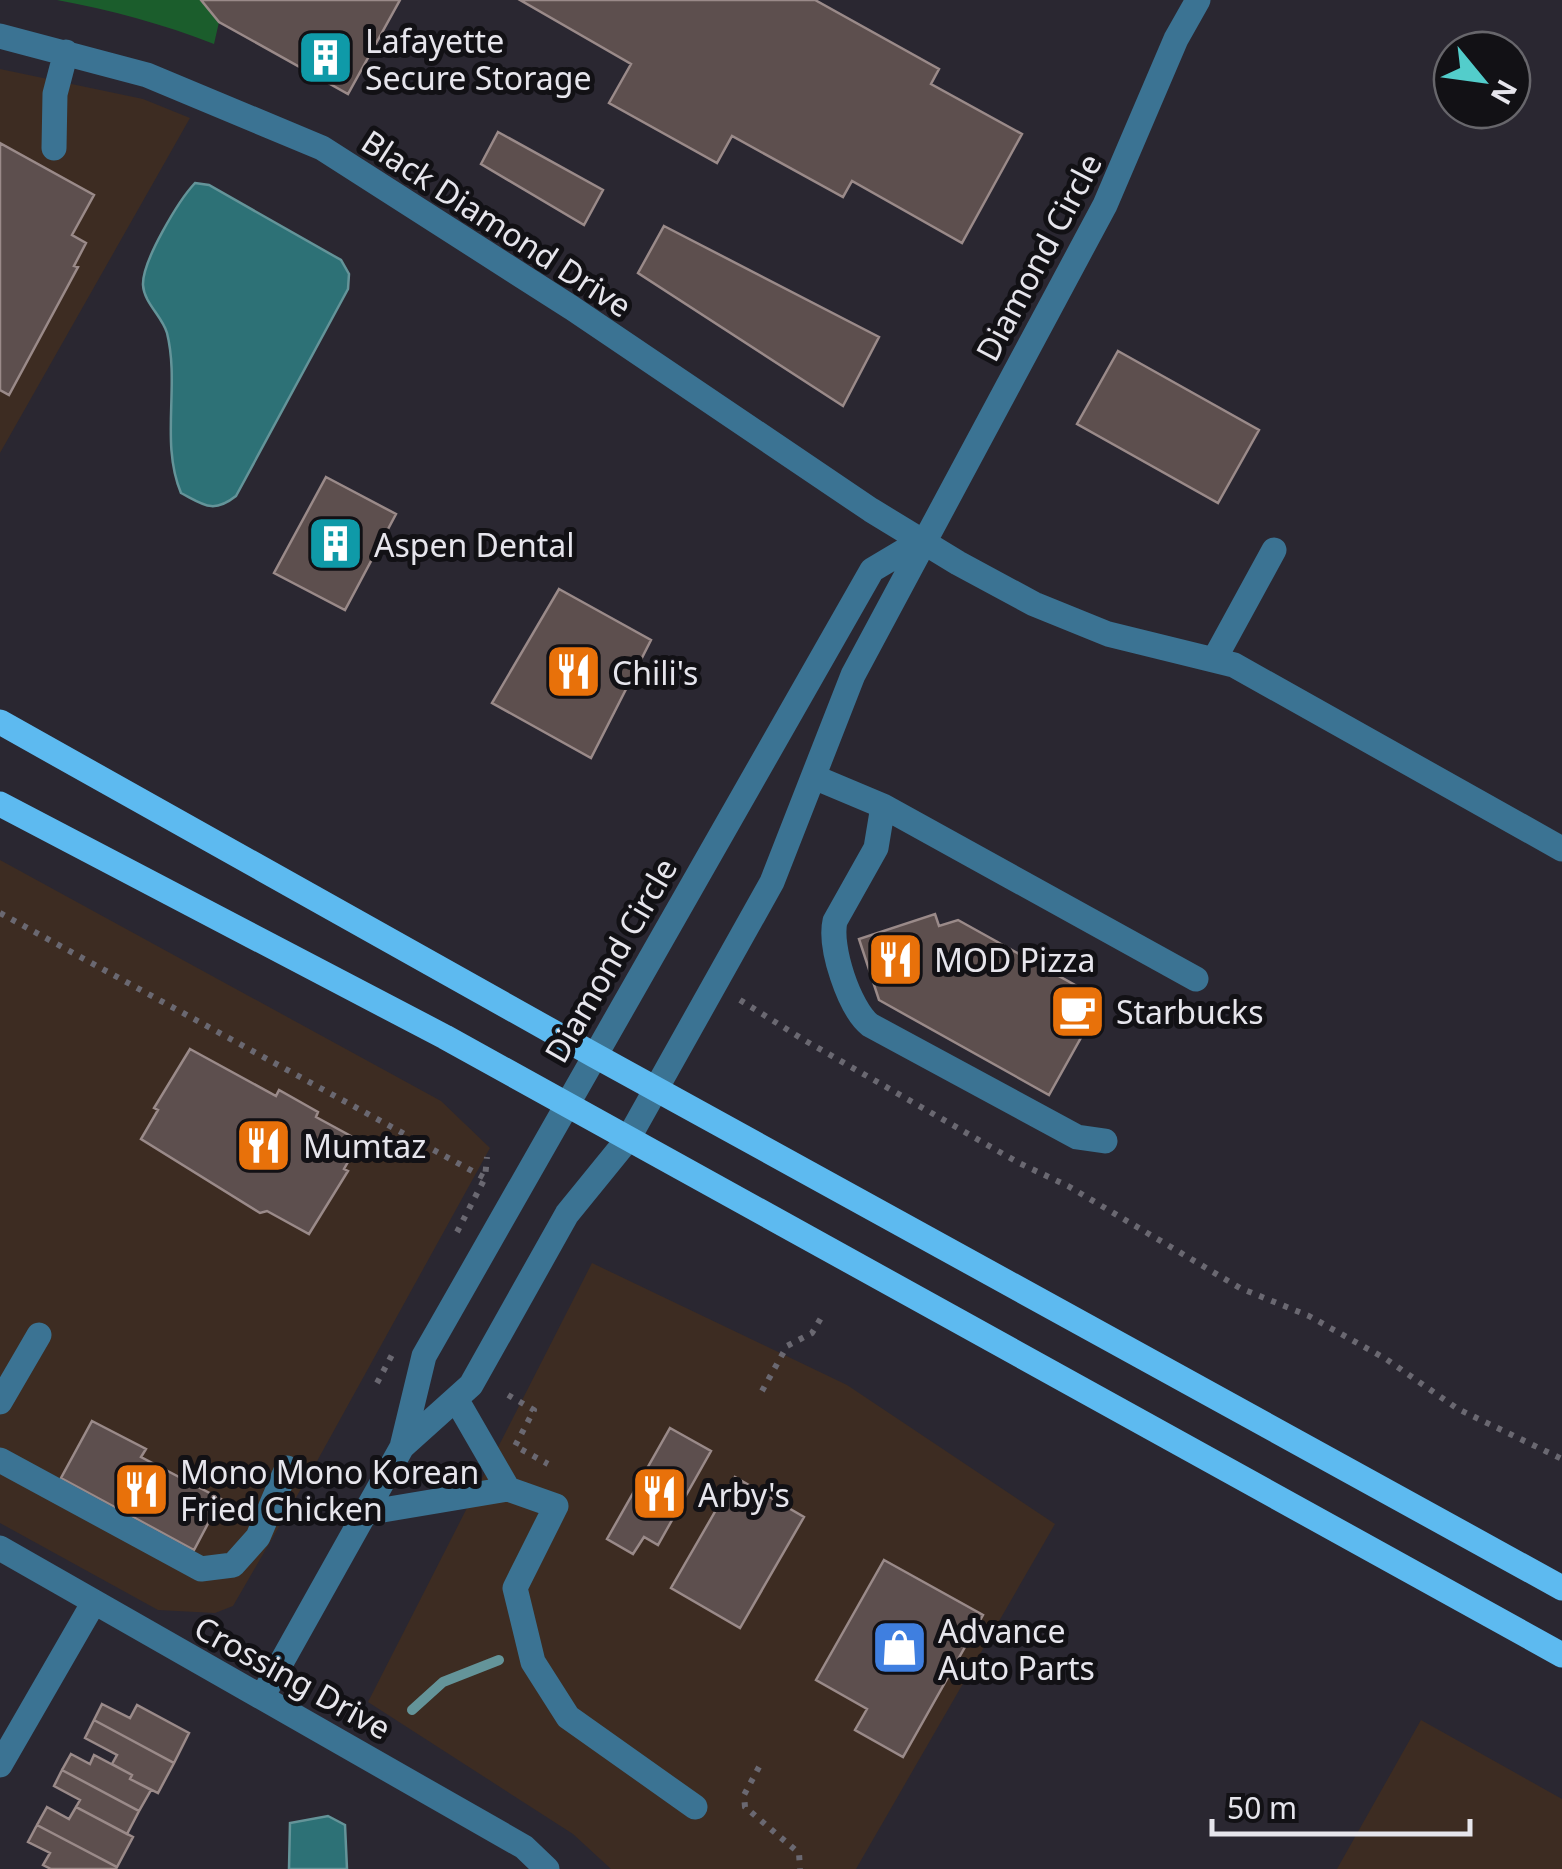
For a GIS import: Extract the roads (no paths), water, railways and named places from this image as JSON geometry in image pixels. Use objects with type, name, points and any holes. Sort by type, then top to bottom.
[{"type":"main road","points":[[0,722],[656,1090],[1562,1588]]},
{"type":"main road","points":[[0,804],[444,1037],[1562,1655]]},
{"type":"street","name":"Diamond Circle","points":[[402,1447],[472,1384],[568,1214],[628,1139],[772,882],[853,674],[1105,205],[1161,72],[1198,0]]},
{"type":"street","name":"Black Diamond Drive","points":[[0,36],[147,74],[322,148],[572,308],[871,510],[958,563],[1034,604],[1108,634],[1234,665],[1562,849]]},
{"type":"street","points":[[54,148],[55,94],[66,52]]},
{"type":"street","name":"Diamond Circle","points":[[262,1697],[402,1447],[424,1356],[565,1104],[872,570],[924,539]]},
{"type":"street","points":[[1215,658],[1274,550]]},
{"type":"street","points":[[814,778],[883,806],[1196,980]]},
{"type":"street","points":[[883,806],[876,848],[835,921],[832,934],[859,1016],[1077,1137],[1105,1141]]},
{"type":"street","points":[[0,1402],[38,1334]]},
{"type":"street","points":[[456,1398],[508,1489]]},
{"type":"street","points":[[0,1460],[201,1569],[234,1565],[258,1537],[287,1468]]},
{"type":"street","points":[[365,1513],[508,1489],[556,1506],[514,1588],[533,1662],[568,1717],[694,1807]]},
{"type":"street","name":"Crossing Drive","points":[[0,1548],[524,1846],[548,1869]]},
{"type":"street","points":[[0,1764],[94,1602]]},
{"type":"water","points":[[195,183],[209,185],[341,260],[349,274],[348,289],[236,496],[215,506],[181,493],[172,454],[172,373],[167,333],[146,298],[143,285],[155,247]]},
{"type":"water","points":[[328,1816],[345,1825],[347,1869],[289,1869],[290,1823]]},
{"type":"waterway","points":[[412,1710],[443,1682],[499,1660]]},
{"type":"place","name":"Lafayette Secure Storage","points":[[326,58]]},
{"type":"place","name":"Aspen Dental","points":[[335,544]]},
{"type":"place","name":"Chili's","points":[[573,672]]},
{"type":"place","name":"MOD Pizza","points":[[895,959]]},
{"type":"place","name":"Starbucks","points":[[1077,1011]]},
{"type":"place","name":"Mumtaz","points":[[264,1145]]},
{"type":"place","name":"Mono Mono Korean Fried Chicken","points":[[141,1489]]},
{"type":"place","name":"Arby's","points":[[659,1494]]},
{"type":"place","name":"Advance Auto Parts","points":[[899,1648]]}]
